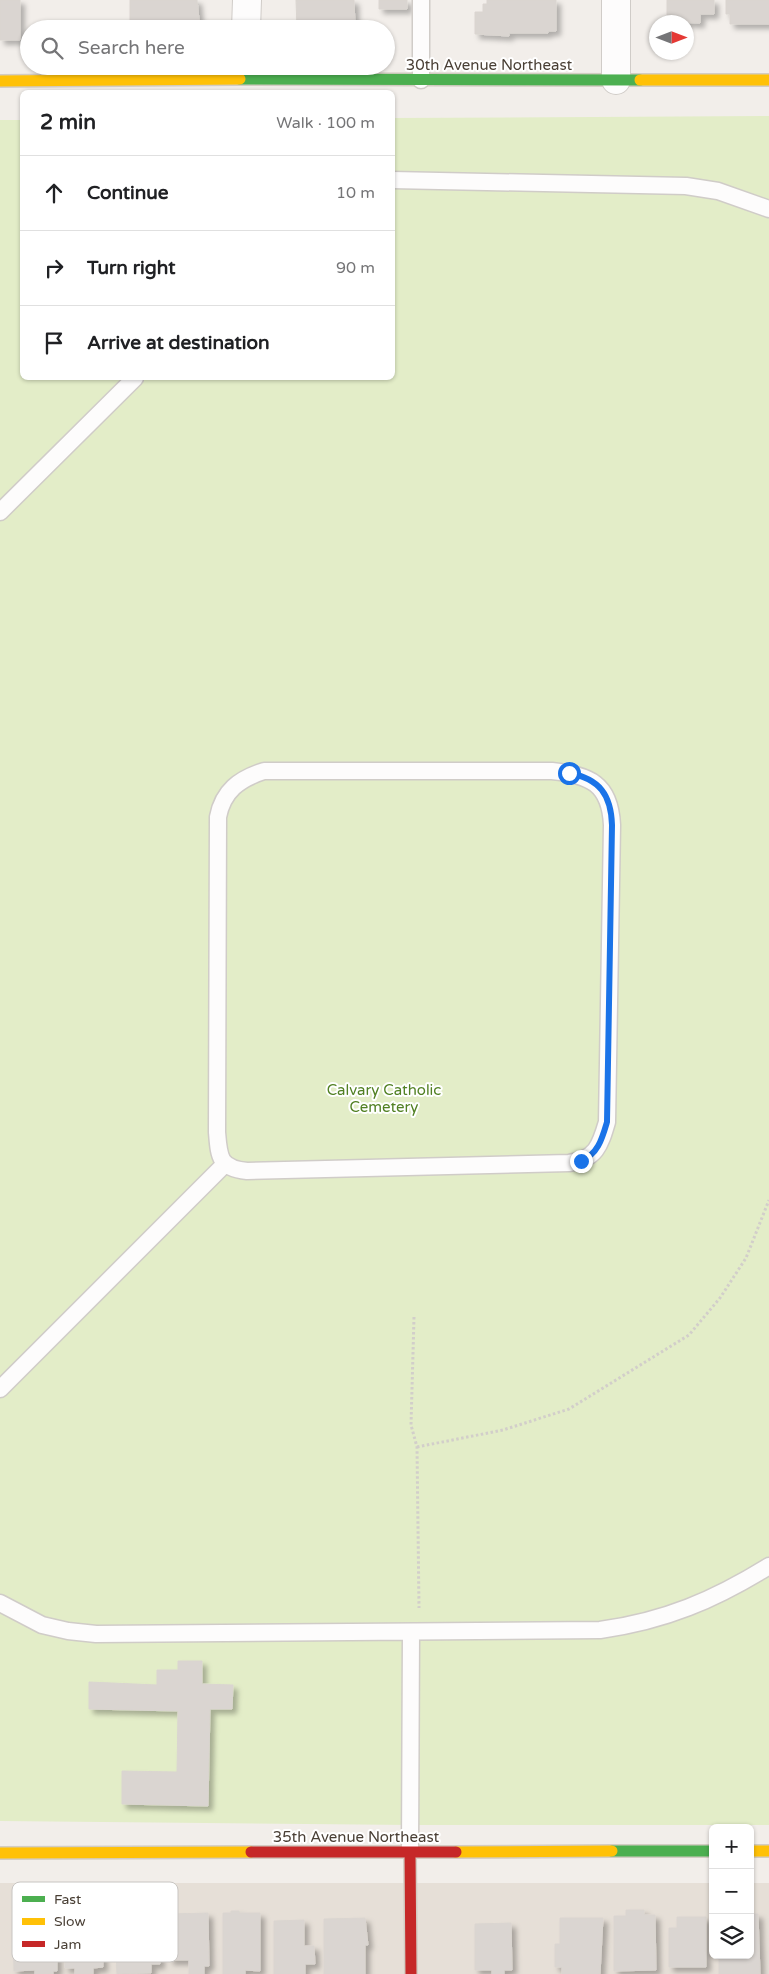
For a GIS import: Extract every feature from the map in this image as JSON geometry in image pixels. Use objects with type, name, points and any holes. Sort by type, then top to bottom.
[{"type":"street","points":[[246,20],[247,0]]},
{"type":"street","points":[[616,0],[616,80]]},
{"type":"street","name":"30th Avenue Northeast","points":[[0,81],[184,75]]},
{"type":"street","name":"30th Avenue Northeast","points":[[295,75],[421,80],[769,80]]},
{"type":"street","name":"35th Avenue Northeast","points":[[0,1853],[709,1851]]},
{"type":"street","points":[[754,1851],[769,1851]]},
{"type":"street","points":[[410,1852],[411,1974]]},
{"type":"lane","points":[[421,0],[421,80]]},
{"type":"lane","points":[[395,180],[686,186],[718,190],[769,208]]},
{"type":"lane","points":[[0,512],[133,380]]},
{"type":"lane","points":[[552,771],[582,776],[595,783],[604,792],[610,805],[612,825],[607,1122],[597,1149],[588,1158],[569,1163],[247,1170],[235,1169],[224,1164],[220,1158],[217,1132],[217,837],[221,805],[226,793],[240,781],[264,772],[552,771]]},
{"type":"lane","points":[[0,1388],[224,1164]]},
{"type":"lane","points":[[0,1603],[42,1625],[68,1631],[96,1634],[600,1630],[633,1625],[700,1605],[741,1584],[769,1566]]},
{"type":"lane","points":[[410,1852],[415,1632]]},
{"type":"path","points":[[417,1446],[503,1430],[569,1408],[689,1335],[720,1298],[746,1258],[769,1200]]},
{"type":"path","points":[[414,1317],[411,1425],[417,1446],[415,1632]]},
{"type":"shaded area","points":[[0,1883],[12,1883],[12,1962],[178,1962],[178,1883],[709,1883],[709,1959],[754,1959],[754,1883],[769,1883],[769,1974],[0,1974]]},
{"type":"green space","name":"Calvary Catholic Cemetery","points":[[769,116],[769,1825],[410,1825],[0,1821],[0,120],[20,120],[20,380],[395,380],[395,118]]},
{"type":"building","points":[[0,0],[20,0],[20,40],[0,40]]},
{"type":"building","points":[[130,0],[197,0],[199,20],[130,20]]},
{"type":"building","points":[[296,0],[354,0],[355,20],[297,20]]},
{"type":"building","points":[[379,0],[407,0],[407,9],[379,9]]},
{"type":"building","points":[[487,0],[556,0],[556,31],[548,31],[548,33],[509,33],[509,36],[475,34],[475,12],[483,12],[483,4],[487,4]]},
{"type":"building","points":[[667,0],[714,0],[714,14],[700,14],[700,23],[694,23],[694,15],[667,15]]},
{"type":"building","points":[[726,0],[769,0],[769,24],[730,24],[730,14],[726,14]]},
{"type":"building","points":[[178,1661],[202,1661],[202,1684],[233,1685],[232,1709],[210,1709],[208,1806],[122,1804],[122,1771],[177,1772],[178,1711],[89,1709],[89,1682],[157,1685],[157,1670],[178,1670]]},
{"type":"building","points":[[626,1910],[644,1910],[644,1915],[655,1915],[656,1970],[614,1971],[614,1916],[626,1916]]},
{"type":"building","points":[[231,1911],[260,1913],[260,1971],[245,1970],[245,1974],[223,1974],[223,1913],[231,1913]]},
{"type":"building","points":[[208,1913],[209,1966],[204,1966],[204,1974],[189,1974],[189,1960],[178,1960],[178,1914]]},
{"type":"building","points":[[754,1914],[758,1914],[760,1974],[719,1974],[719,1959],[754,1959]]},
{"type":"building","points":[[677,1917],[706,1917],[706,1967],[669,1967],[669,1928],[677,1928]]},
{"type":"building","points":[[365,1918],[368,1945],[365,1945],[365,1974],[324,1974],[324,1919]]},
{"type":"building","points":[[560,1918],[603,1918],[600,1974],[562,1974],[562,1967],[555,1967],[555,1944],[560,1944]]},
{"type":"building","points":[[304,1920],[304,1946],[314,1946],[315,1964],[305,1964],[305,1974],[274,1974],[274,1921]]},
{"type":"building","points":[[511,1923],[512,1970],[504,1970],[504,1974],[492,1974],[492,1970],[475,1970],[475,1924]]},
{"type":"building","points":[[14,1962],[57,1962],[57,1971],[53,1971],[53,1974],[35,1974],[35,1970],[14,1971]]},
{"type":"building","points":[[65,1962],[103,1962],[103,1967],[93,1968],[93,1974],[75,1974],[75,1968],[65,1968]]},
{"type":"building","points":[[116,1962],[160,1962],[160,1964],[151,1964],[151,1973],[117,1974]]},
{"type":"traffic: fast","points":[[240,79],[640,80]]},
{"type":"traffic: fast","points":[[612,1851],[709,1851]]},
{"type":"traffic: slow","points":[[0,81],[240,79]]},
{"type":"traffic: slow","points":[[640,80],[769,80]]},
{"type":"traffic: slow","points":[[456,1852],[612,1851]]},
{"type":"traffic: slow","points":[[754,1851],[769,1851]]},
{"type":"traffic: slow","points":[[0,1853],[251,1852]]},
{"type":"traffic: jam","points":[[251,1852],[456,1852]]},
{"type":"traffic: jam","points":[[410,1852],[411,1974]]},
{"type":"route","points":[[569,773],[590,779],[604,792],[612,815],[607,1122],[597,1149],[588,1158],[581,1161]]}]
